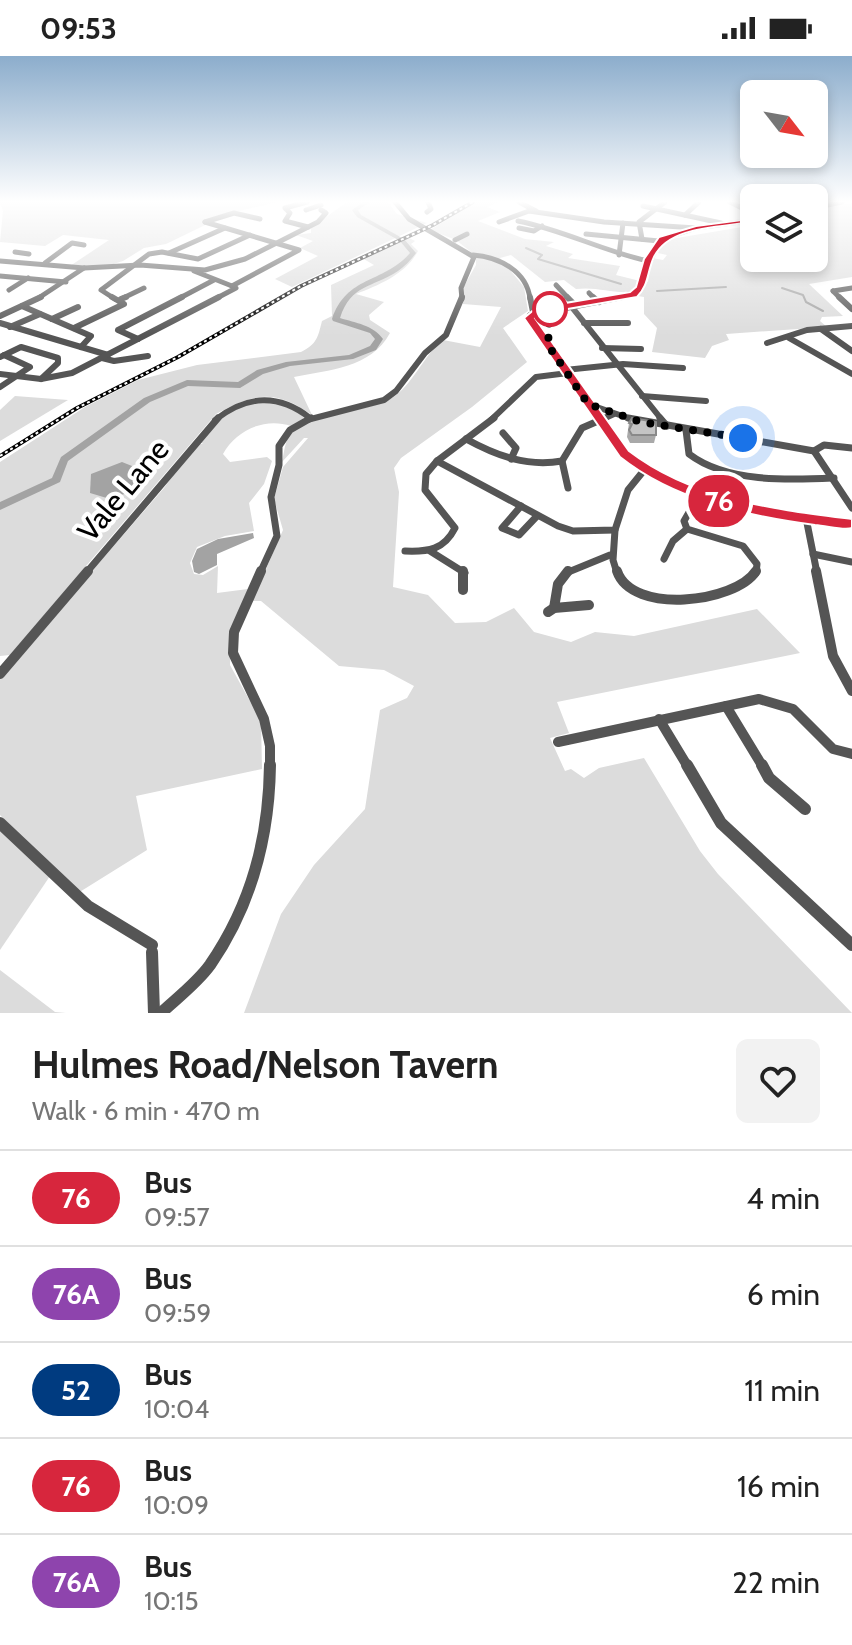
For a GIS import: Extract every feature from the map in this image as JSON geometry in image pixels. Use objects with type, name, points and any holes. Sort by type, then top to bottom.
[{"type":"street","points":[[45,263],[67,247]]},
{"type":"street","points":[[168,253],[182,247]]},
{"type":"street","points":[[74,328],[122,305],[125,302],[121,299],[101,290],[149,254],[168,253],[199,259],[225,247]]},
{"type":"street","points":[[0,261],[84,268],[132,265],[194,271],[239,262],[270,247]]},
{"type":"street","points":[[0,374],[41,379],[72,373],[299,251],[287,247]]},
{"type":"street","points":[[463,247],[473,255],[497,261],[520,276],[528,288],[533,312],[531,321],[624,454],[645,469],[699,495],[768,514],[852,524]]},
{"type":"street","points":[[598,247],[648,261]]},
{"type":"street","points":[[619,255],[620,247]]},
{"type":"street","points":[[533,312],[637,293],[656,247]]},
{"type":"street","points":[[10,261],[26,254],[15,252]]},
{"type":"street","points":[[161,1013],[209,966],[248,895],[262,855],[269,810],[270,746],[264,719],[233,653],[234,632],[277,536],[271,497],[279,465],[279,446],[290,430],[310,418],[379,401],[396,391],[425,353],[446,335],[462,302],[461,288],[473,255]]},
{"type":"street","points":[[2,313],[22,306],[66,282],[84,268]]},
{"type":"street","points":[[194,271],[233,288]]},
{"type":"street","points":[[0,276],[66,282]]},
{"type":"street","points":[[9,290],[29,277]]},
{"type":"street","points":[[138,339],[118,330],[214,280]]},
{"type":"street","points":[[556,285],[614,364],[668,427]]},
{"type":"street","points":[[121,299],[144,288]]},
{"type":"street","points":[[851,307],[833,291],[852,288]]},
{"type":"street","points":[[589,293],[599,302]]},
{"type":"street","points":[[22,306],[92,338],[81,347]]},
{"type":"street","points":[[52,319],[78,307]]},
{"type":"street","points":[[0,334],[40,314]]},
{"type":"street","points":[[0,323],[81,347],[114,361],[148,356]]},
{"type":"street","points":[[584,323],[628,323]]},
{"type":"street","points":[[767,343],[821,329],[852,326]]},
{"type":"street","points":[[821,329],[852,351]]},
{"type":"street","points":[[789,338],[850,371]]},
{"type":"street","points":[[2,356],[21,347],[58,358],[58,363],[41,379]]},
{"type":"street","points":[[602,348],[641,349]]},
{"type":"street","points":[[0,387],[30,364],[2,356]]},
{"type":"street","points":[[405,551],[430,551],[449,542],[455,528],[425,490],[426,474],[437,461],[536,377],[614,364],[683,368]]},
{"type":"street","points":[[642,396],[706,401]]},
{"type":"street","name":"Vale Lane","points":[[0,674],[160,488],[202,431],[214,420],[238,404],[264,397],[282,399],[310,418]]},
{"type":"street","points":[[588,404],[614,414],[668,427],[814,451],[824,445],[852,448]]},
{"type":"street","points":[[568,488],[562,461],[582,428],[614,414]]},
{"type":"street","points":[[686,430],[685,444],[689,454],[706,465],[805,480],[834,478]]},
{"type":"street","points":[[503,433],[511,438],[516,448],[511,459]]},
{"type":"street","points":[[466,439],[511,459],[546,465],[562,461]]},
{"type":"street","points":[[814,451],[852,508]]},
{"type":"street","points":[[437,461],[537,516],[573,531],[615,530]]},
{"type":"street","points":[[645,469],[628,490],[615,530],[610,555],[618,581],[650,602],[728,587],[749,580],[756,573],[757,564],[743,546],[687,529]]},
{"type":"street","points":[[687,529],[684,521],[699,495]]},
{"type":"street","points":[[521,506],[502,528],[519,535],[537,516]]},
{"type":"street","points":[[806,518],[833,656],[850,684]]},
{"type":"street","points":[[664,559],[673,541],[687,529]]},
{"type":"street","points":[[430,551],[441,561],[465,572],[463,590]]},
{"type":"street","points":[[813,554],[852,562]]},
{"type":"street","points":[[589,605],[551,610],[557,583],[568,570],[610,555]]},
{"type":"street","points":[[558,742],[759,699],[793,709],[833,749],[852,754]]},
{"type":"street","points":[[726,706],[769,778],[805,809]]},
{"type":"street","points":[[659,719],[721,823],[852,945]]},
{"type":"street","points":[[0,823],[88,906],[152,948],[154,1013]]},
{"type":"shaded area","points":[[99,247],[151,247],[107,266],[70,266]]},
{"type":"shaded area","points":[[377,247],[292,287],[275,279],[318,256],[300,248]]},
{"type":"shaded area","points":[[389,247],[414,247],[418,251],[399,272],[383,283],[356,294],[384,302],[369,315],[370,320],[390,333],[382,345],[372,354],[348,366],[294,377],[312,415],[287,401],[265,397],[254,398],[216,414],[10,655],[0,656],[0,462],[85,407],[138,380],[197,365],[301,352],[316,340],[322,321],[332,316],[331,285],[374,265],[362,258]]},
{"type":"shaded area","points":[[464,247],[548,247],[573,254],[568,258],[620,266],[616,275],[640,281],[636,291],[576,289],[564,280],[545,282],[511,255],[500,258],[524,287],[528,311],[503,328],[527,362],[472,407],[401,458],[394,468],[399,492],[393,587],[428,595],[455,623],[486,622],[514,608],[534,632],[571,642],[595,632],[634,636],[757,609],[800,653],[557,702],[569,733],[550,738],[565,771],[571,769],[584,778],[599,768],[644,758],[700,851],[718,874],[852,1013],[244,1013],[281,914],[314,865],[365,809],[380,710],[407,698],[414,686],[384,670],[339,666],[261,601],[252,601],[283,530],[274,499],[283,467],[308,438],[304,438],[282,462],[286,443],[291,433],[310,421],[390,399],[405,387],[443,340],[480,347],[501,307],[463,304],[463,288],[476,265],[476,256]]},
{"type":"shaded area","points":[[661,247],[740,247],[740,272],[828,272],[828,247],[852,247],[852,277],[809,284],[843,316],[822,317],[820,321],[827,327],[726,334],[729,340],[712,346],[705,358],[652,352],[657,328],[644,314],[644,297],[638,296],[648,281],[652,258],[663,260],[667,255],[658,253]]},
{"type":"shaded area","points":[[15,396],[68,400],[0,441],[0,410]]},
{"type":"shaded area","points":[[260,399],[295,408],[304,418],[291,426],[261,425],[235,438],[223,454],[230,462],[267,457],[272,461],[264,484],[249,503],[254,531],[225,536],[197,547],[190,563],[194,574],[203,575],[218,566],[217,593],[248,589],[231,629],[230,665],[261,721],[262,769],[136,796],[147,850],[78,893],[0,815],[0,677],[164,488],[195,444],[203,444],[197,440],[234,407]]},
{"type":"shaded area","points":[[122,462],[137,468],[133,491],[110,499],[90,493],[91,474]]},
{"type":"shaded area","points":[[253,533],[254,538],[217,554],[217,565],[199,574],[194,572],[192,561],[197,549],[218,539]]},
{"type":"shaded area","points":[[0,827],[50,876],[0,950]]},
{"type":"shaded area","points":[[0,970],[55,1012],[66,1013],[0,1013]]},
{"type":"building","points":[[632,418],[656,422],[656,435],[632,435],[629,430],[632,424],[629,423]]},
{"type":"waterway","points":[[0,506],[56,480],[64,459],[147,400],[187,383],[240,385],[260,372],[289,364],[350,357],[373,348],[379,339],[373,331],[336,319],[348,295],[404,264],[413,253],[408,247]]},
{"type":"waterway","points":[[526,248],[542,255],[538,259],[621,284]]},
{"type":"waterway","points":[[657,291],[726,287]]},
{"type":"waterway","points":[[782,288],[803,295],[806,302],[823,311]]},
{"type":"railway","points":[[0,456],[77,408],[178,357],[301,286],[386,247]]},
{"type":"bus line","name":"76","points":[[657,247],[637,293],[618,300],[536,311],[530,315],[599,420],[624,454],[681,488],[768,514],[852,524]]},
{"type":"route","points":[[550,309],[548,345],[588,404],[641,422],[743,438]]}]
